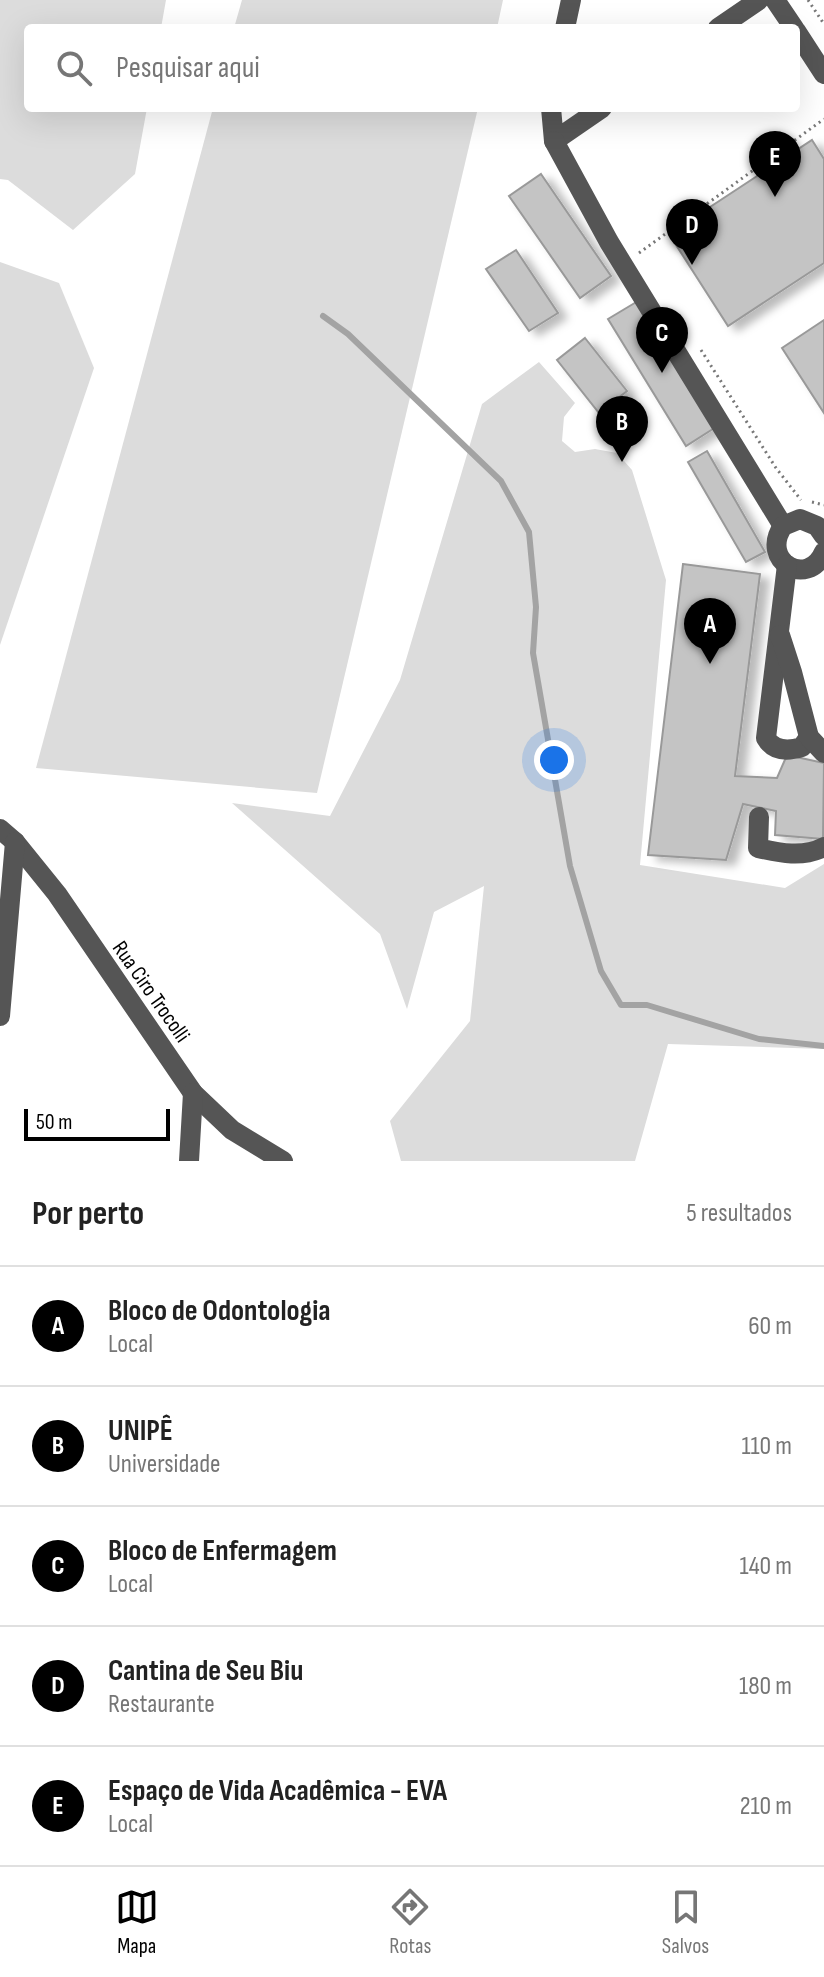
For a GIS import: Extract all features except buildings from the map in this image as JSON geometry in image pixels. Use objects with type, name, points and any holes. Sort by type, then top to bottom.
[{"type":"street","points":[[566,24],[571,0]]},
{"type":"street","points":[[724,24],[759,0]]},
{"type":"street","points":[[775,0],[791,24]]},
{"type":"street","points":[[800,38],[824,74]]},
{"type":"street","points":[[551,112],[554,141],[609,242],[783,526]]},
{"type":"street","points":[[554,141],[596,112]]},
{"type":"street","points":[[824,534],[809,521],[791,521],[783,526],[776,542],[780,559],[793,569],[810,568],[817,564],[824,552]]},
{"type":"street","points":[[787,565],[766,738],[772,747],[782,750],[802,747],[809,737]]},
{"type":"street","points":[[778,631],[809,737],[824,753]]},
{"type":"street","points":[[759,817],[757,858],[802,854],[824,847]]},
{"type":"street","points":[[0,1016],[8,836]]},
{"type":"street","name":"Rua Ciro Trocolli","points":[[8,836],[57,894],[193,1093],[232,1130],[283,1161]]},
{"type":"street","points":[[189,1161],[193,1093]]},
{"type":"path","points":[[808,0],[824,24]]},
{"type":"path","points":[[638,254],[824,119]]},
{"type":"path","points":[[699,347],[776,468],[803,502],[824,505]]},
{"type":"shaded area","points":[[0,0],[166,0],[162,24],[24,24],[24,112],[146,112],[135,174],[73,230],[8,180],[0,179]]},
{"type":"shaded area","points":[[242,0],[503,0],[498,24],[235,24]]},
{"type":"shaded area","points":[[212,112],[477,112],[317,793],[36,768]]},
{"type":"shaded area","points":[[0,262],[59,283],[94,368],[0,645]]},
{"type":"shaded area","points":[[539,362],[575,403],[564,417],[562,441],[575,452],[595,449],[617,453],[632,470],[666,580],[640,865],[785,888],[824,864],[824,1049],[668,1044],[635,1161],[401,1161],[390,1121],[470,1021],[484,886],[434,912],[407,1009],[380,934],[232,803],[330,816],[400,680],[482,404]]},
{"type":"waterway","points":[[323,316],[348,334],[501,481],[529,532],[536,607],[533,653],[570,866],[601,971],[621,1005],[647,1005],[759,1039],[824,1046]]},
{"type":"place","name":"Espaço de Vida Acadêmica - EVA","points":[[775,197]]},
{"type":"place","name":"Cantina de Seu Biu","points":[[692,265]]},
{"type":"place","name":"Bloco de Enfermagem","points":[[662,373]]},
{"type":"place","name":"UNIPÊ","points":[[622,462]]},
{"type":"place","name":"Bloco de Odontologia","points":[[710,664]]}]
